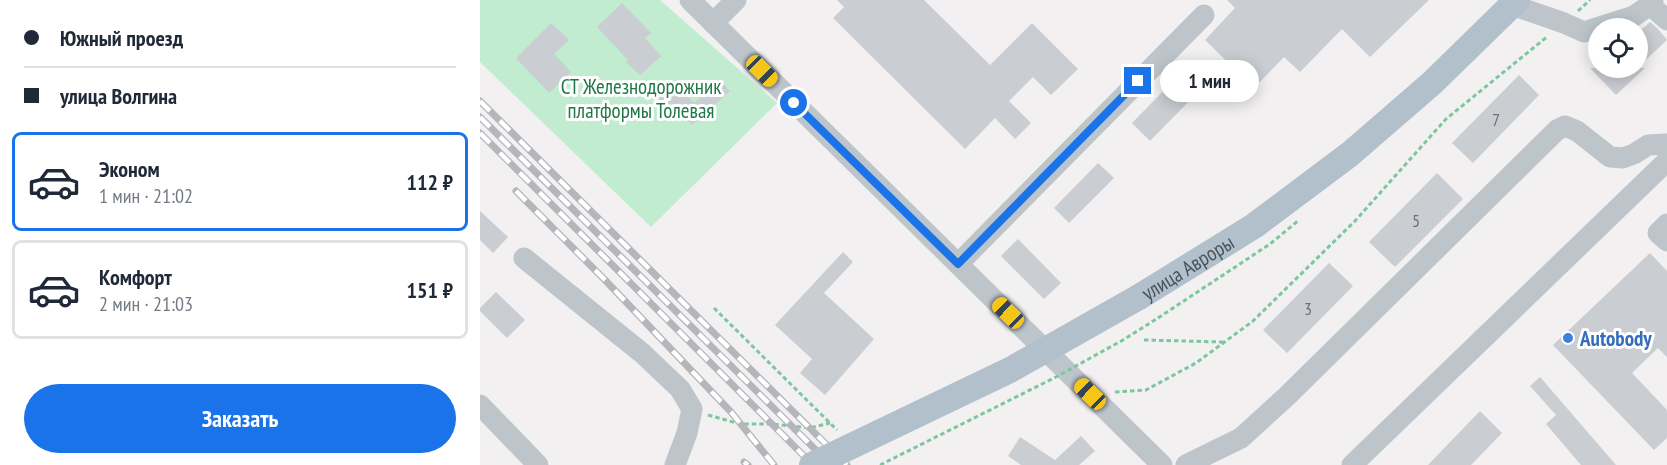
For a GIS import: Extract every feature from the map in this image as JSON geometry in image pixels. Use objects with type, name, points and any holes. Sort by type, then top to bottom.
[{"type":"main road","name":"улица Авроры","points":[[812,465],[1010,370],[1139,297],[1254,226],[1350,154],[1432,83],[1515,2]]},
{"type":"street","points":[[690,0],[1162,465]]},
{"type":"street","points":[[713,23],[736,0]]},
{"type":"street","points":[[1515,2],[1584,32],[1634,16],[1651,2],[1667,20]]},
{"type":"street","points":[[958,264],[1204,15]]},
{"type":"street","points":[[1186,465],[1241,438],[1557,130],[1565,126],[1577,131],[1610,157],[1623,158],[1648,145],[1667,144]]},
{"type":"street","points":[[1352,465],[1667,161]]},
{"type":"street","points":[[1667,224],[1658,233],[1667,241]]},
{"type":"street","points":[[524,258],[642,353],[680,389],[692,409],[687,433],[675,465]]},
{"type":"street","points":[[480,405],[538,465]]},
{"type":"path","points":[[1090,394],[1146,390],[1196,363],[1253,321],[1355,221],[1446,119],[1564,23]]},
{"type":"path","points":[[714,308],[844,437]]},
{"type":"path","points":[[880,465],[1056,377],[1158,318]]},
{"type":"path","points":[[1144,340],[1225,342]]},
{"type":"path","points":[[692,409],[740,424],[810,428],[830,423]]},
{"type":"green space","name":"СТ Железнодорожник платформы Толевая","points":[[480,0],[660,0],[777,103],[651,227],[480,62]]},
{"type":"building","points":[[837,0],[924,0],[990,65],[1032,23],[1078,69],[1051,95],[1033,77],[1009,101],[1031,123],[1015,139],[995,118],[965,149],[833,18],[844,7]]},
{"type":"building","points":[[1227,0],[1429,0],[1370,57],[1342,29],[1300,72],[1284,57],[1254,88],[1205,40],[1235,8]]},
{"type":"building","points":[[622,3],[651,33],[645,38],[661,56],[640,75],[597,27]]},
{"type":"building","points":[[1650,22],[1667,40],[1648,58],[1648,24]]},
{"type":"building","points":[[551,23],[569,40],[554,54],[571,72],[549,93],[516,58]]},
{"type":"building","points":[[1180,74],[1198,92],[1150,141],[1132,123]]},
{"type":"building","points":[[1519,75],[1539,95],[1473,163],[1452,143]]},
{"type":"building","points":[[1600,78],[1634,78],[1616,95]]},
{"type":"building","points":[[719,79],[730,91],[692,125],[672,103],[667,108],[656,96],[673,80],[694,103]]},
{"type":"building","points":[[1098,163],[1114,178],[1069,223],[1054,208]]},
{"type":"building","points":[[1437,173],[1463,199],[1395,267],[1369,242]]},
{"type":"building","points":[[480,211],[508,237],[493,253],[480,240]]},
{"type":"building","points":[[1018,239],[1061,283],[1044,299],[1001,256]]},
{"type":"building","points":[[843,252],[853,262],[824,293],[874,339],[825,395],[800,373],[812,359],[775,325]]},
{"type":"building","points":[[1650,253],[1667,271],[1667,357],[1658,348],[1632,373],[1667,410],[1667,438],[1654,450],[1553,345]]},
{"type":"building","points":[[1329,263],[1353,286],[1287,353],[1263,330]]},
{"type":"building","points":[[496,292],[525,320],[507,338],[480,311],[480,308]]},
{"type":"building","points":[[1540,377],[1616,465],[1581,465],[1546,424],[1556,415],[1530,386]]},
{"type":"building","points":[[1480,411],[1502,433],[1471,465],[1428,465]]},
{"type":"building","points":[[1081,436],[1095,451],[1079,465],[1021,465],[1008,456],[1020,437],[1055,460]]},
{"type":"railway","points":[[480,101],[847,465]]},
{"type":"railway","points":[[480,117],[831,465]]},
{"type":"railway","points":[[480,133],[813,465]]},
{"type":"railway","points":[[516,191],[731,412],[774,465]]},
{"type":"railway","points":[[744,462],[748,465]]},
{"type":"place","name":"Autobody","points":[[1568,338]]},
{"type":"route","points":[[794,103],[958,264],[1138,81]]}]
